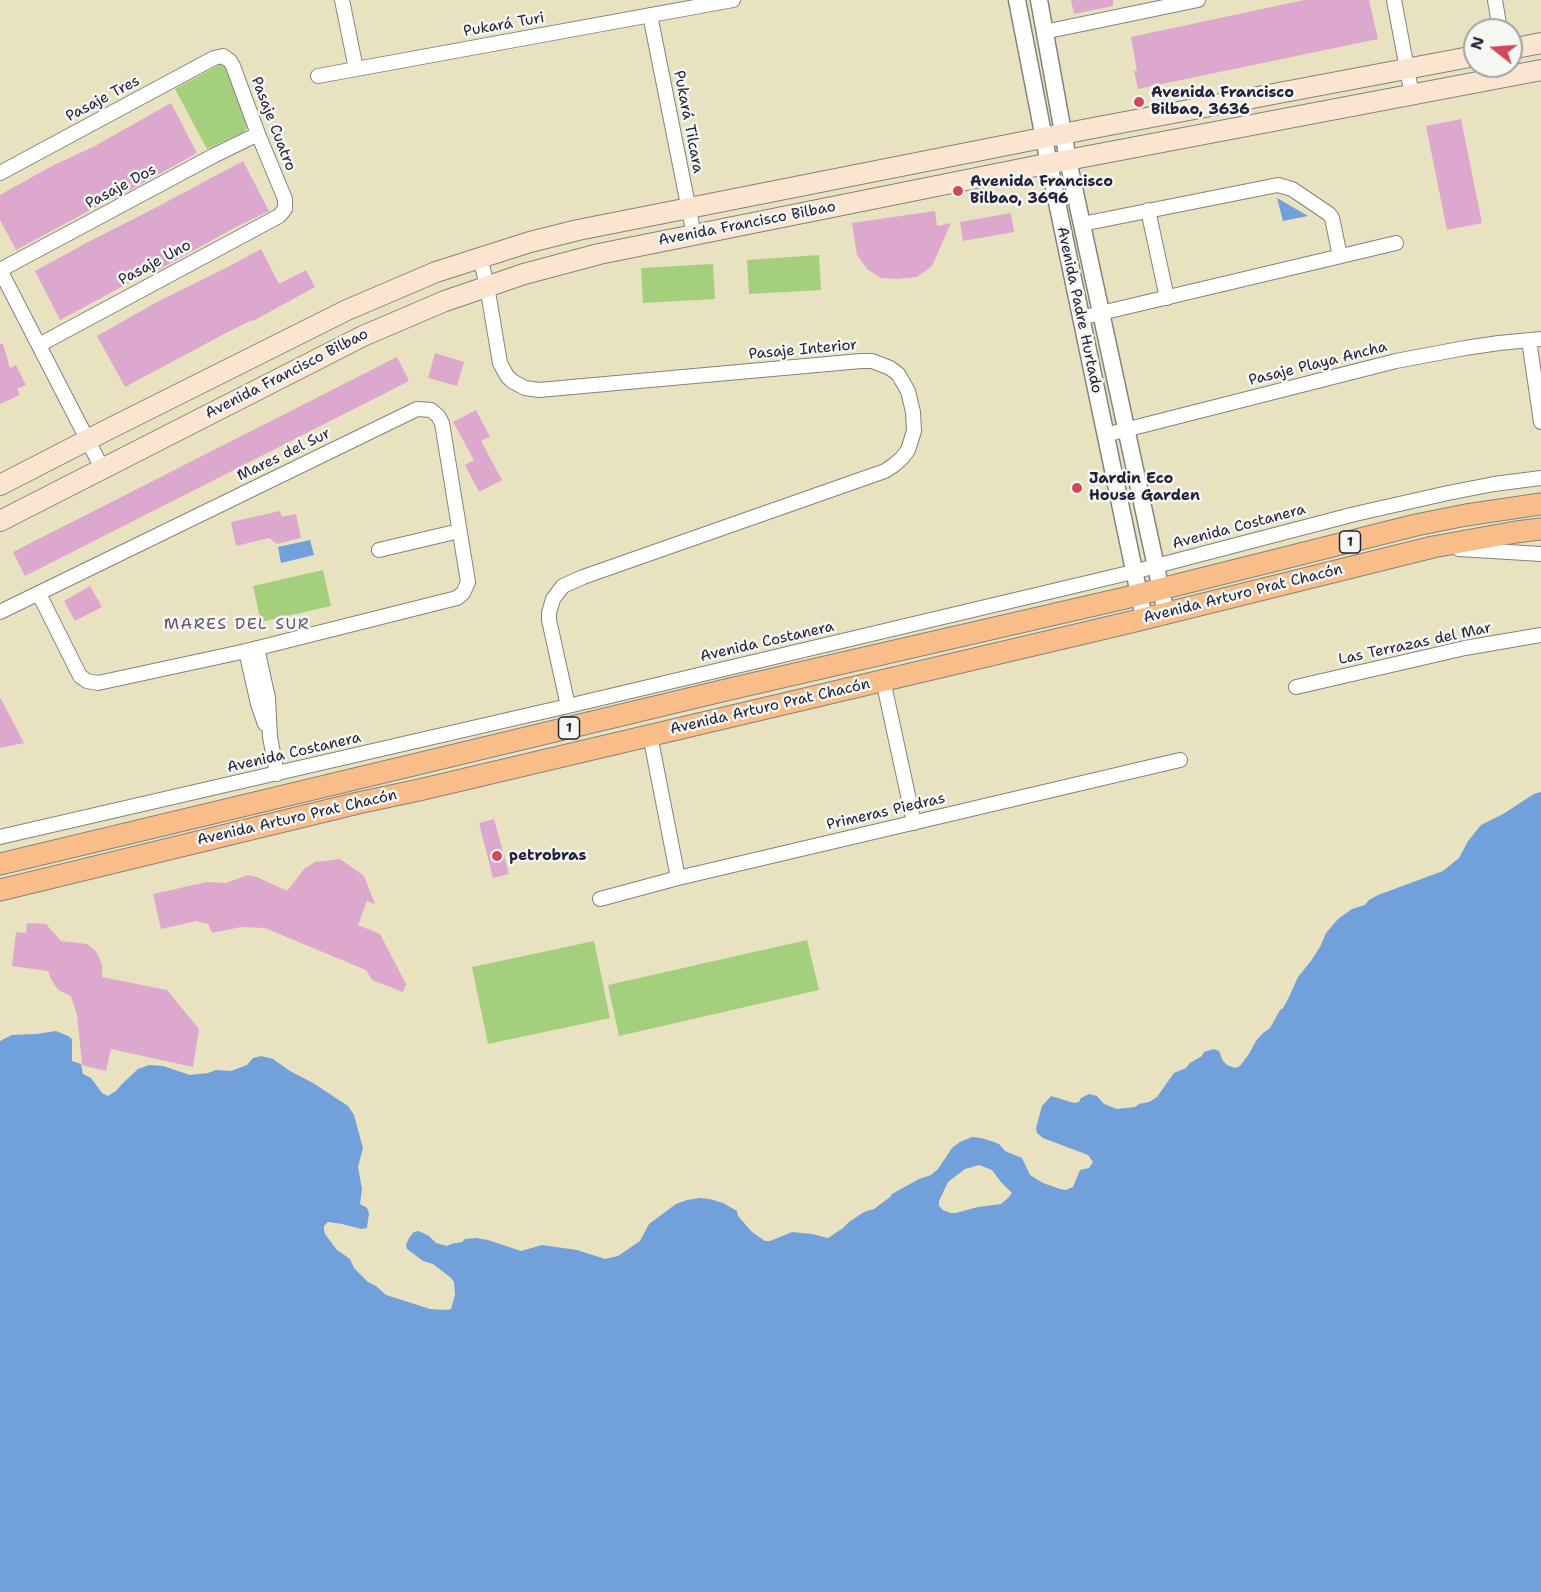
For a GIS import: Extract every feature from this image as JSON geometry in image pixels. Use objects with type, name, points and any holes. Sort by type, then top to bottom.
[{"type":"main road","points":[[1523,47],[1541,43]]},
{"type":"main road","name":"Avenida Francisco Bilbao","points":[[0,485],[347,310],[436,272],[530,242],[688,208],[1463,58]]},
{"type":"main road","name":"Avenida Francisco Bilbao","points":[[1523,71],[1541,70]]},
{"type":"main road","name":"Avenida Francisco Bilbao","points":[[0,521],[363,336],[404,317],[524,274],[590,256],[1068,160],[1412,95],[1480,78]]},
{"type":"main road","name":"Avenida Arturo Prat Chacón","points":[[0,864],[730,689],[1138,595],[1416,525],[1541,504]]},
{"type":"main road","name":"Avenida Arturo Prat Chacón","points":[[0,890],[324,811],[1166,613],[1433,547],[1541,529]]},
{"type":"street","points":[[342,0],[356,69]]},
{"type":"street","name":"Pukará Turi","points":[[318,76],[733,0]]},
{"type":"street","name":"Avenida Padre Hurtado","points":[[1017,0],[1048,164],[1144,618]]},
{"type":"street","name":"Avenida Padre Hurtado","points":[[1038,0],[1068,160],[1166,613]]},
{"type":"street","points":[[1044,32],[1148,5],[1198,0]]},
{"type":"street","points":[[1394,0],[1412,95]]},
{"type":"street","points":[[1495,0],[1498,18]]},
{"type":"street","name":"Pukará Tilcara","points":[[650,15],[694,235]]},
{"type":"street","name":"Pasaje Cuatro","points":[[223,56],[233,66],[285,200],[285,209]]},
{"type":"street","name":"Pasaje Tres","points":[[0,173],[214,58],[223,56]]},
{"type":"street","name":"Pasaje Dos","points":[[0,270],[258,134]]},
{"type":"street","points":[[1082,224],[1270,186],[1285,186],[1329,214],[1332,218],[1340,256]]},
{"type":"street","name":"Pasaje Uno","points":[[39,345],[279,216],[285,209]]},
{"type":"street","points":[[1148,210],[1167,298]]},
{"type":"street","points":[[1080,318],[1396,243]]},
{"type":"street","name":"Pasaje Interior","points":[[480,257],[500,363],[507,376],[525,388],[538,390],[861,360],[872,361],[891,368],[908,391],[913,412],[914,431],[908,450],[885,471],[594,573],[563,586],[553,599],[549,620],[568,706]]},
{"type":"street","points":[[0,270],[102,468]]},
{"type":"street","points":[[1535,339],[1541,422]]},
{"type":"street","name":"Pasaje Playa Ancha","points":[[1105,435],[1396,361],[1465,348],[1535,339]]},
{"type":"street","name":"Mares del Sur","points":[[0,612],[417,409],[431,410],[442,423],[468,582],[463,593],[457,598],[252,650],[98,683],[87,681],[80,676],[39,594]]},
{"type":"street","name":"Avenida Costanera","points":[[0,837],[568,706],[1133,572],[1400,503],[1494,484],[1541,478]]},
{"type":"street","points":[[380,550],[459,531]]},
{"type":"street","points":[[1433,547],[1541,554]]},
{"type":"street","name":"Las Terrazas del Mar","points":[[1296,687],[1465,648],[1541,634]]},
{"type":"street","points":[[252,650],[258,704],[270,737],[277,774]]},
{"type":"street","points":[[883,680],[914,823]]},
{"type":"street","points":[[650,735],[678,878]]},
{"type":"street","name":"Primeras Piedras","points":[[600,898],[1180,760]]},
{"type":"green space","points":[[223,65],[228,72],[248,125],[244,132],[207,149],[175,89]]},
{"type":"green space","points":[[819,255],[821,290],[749,294],[747,260]]},
{"type":"green space","points":[[713,264],[715,299],[643,303],[641,268]]},
{"type":"green space","points":[[323,570],[331,606],[261,622],[253,586]]},
{"type":"green space","points":[[807,940],[819,990],[619,1036],[608,985]]},
{"type":"green space","points":[[594,941],[610,1018],[488,1044],[472,967]]},
{"type":"water","points":[[1277,198],[1308,216],[1283,221]]},
{"type":"water","points":[[310,540],[314,555],[281,563],[278,547]]},
{"type":"water","points":[[1541,792],[1541,1592],[0,1592],[0,1041],[12,1035],[56,1031],[68,1036],[72,1039],[72,1061],[81,1064],[83,1074],[91,1078],[102,1093],[108,1096],[138,1069],[149,1065],[163,1066],[190,1075],[216,1070],[231,1071],[261,1056],[273,1059],[313,1083],[348,1106],[354,1115],[363,1148],[358,1167],[362,1189],[360,1204],[367,1208],[369,1213],[367,1228],[361,1229],[328,1222],[324,1226],[325,1234],[337,1250],[350,1259],[354,1268],[368,1282],[386,1295],[430,1309],[447,1310],[451,1309],[455,1295],[454,1282],[433,1264],[423,1261],[407,1249],[406,1245],[414,1232],[419,1231],[436,1243],[447,1246],[465,1239],[476,1238],[521,1251],[542,1245],[577,1250],[605,1259],[618,1256],[640,1241],[649,1224],[676,1204],[700,1198],[723,1203],[737,1211],[738,1216],[752,1232],[765,1241],[792,1232],[828,1238],[864,1212],[874,1209],[892,1194],[931,1175],[938,1169],[952,1148],[972,1137],[999,1144],[1005,1151],[1022,1158],[1030,1175],[1043,1183],[1066,1190],[1073,1187],[1080,1170],[1089,1168],[1093,1162],[1088,1155],[1043,1138],[1037,1133],[1036,1128],[1042,1106],[1051,1096],[1074,1103],[1089,1094],[1097,1096],[1104,1104],[1117,1109],[1135,1107],[1157,1097],[1174,1073],[1186,1068],[1204,1052],[1214,1049],[1219,1051],[1227,1065],[1235,1068],[1240,1066],[1256,1041],[1270,1028],[1298,977],[1320,947],[1326,933],[1338,919],[1352,909],[1365,905],[1378,895],[1443,871],[1459,858],[1468,841],[1481,825]],"holes":[[[979,1165],[992,1170],[1012,1193],[1001,1204],[956,1213],[943,1210],[939,1206],[948,1182],[965,1169]]]},
{"type":"building","points":[[1071,0],[1113,0],[1113,6],[1074,14]]},
{"type":"building","points":[[1304,0],[1369,0],[1378,39],[1138,89],[1131,37]]},
{"type":"building","points":[[171,103],[197,153],[16,250],[0,220],[0,195],[52,166],[95,146]]},
{"type":"building","points":[[1461,119],[1482,223],[1447,230],[1426,126]]},
{"type":"building","points":[[243,161],[269,211],[60,320],[35,271]]},
{"type":"building","points":[[935,211],[937,226],[951,223],[932,266],[917,277],[881,278],[867,269],[857,255],[852,223]]},
{"type":"building","points":[[1011,213],[1014,232],[963,241],[960,222]]},
{"type":"building","points":[[261,249],[279,284],[306,270],[315,287],[125,387],[97,336],[159,301]]},
{"type":"building","points":[[0,344],[3,344],[10,368],[16,365],[26,385],[17,389],[20,395],[0,404]]},
{"type":"building","points":[[435,353],[464,362],[457,386],[428,378]]},
{"type":"building","points":[[397,357],[409,381],[25,576],[13,552]]},
{"type":"building","points":[[476,410],[490,437],[481,441],[502,480],[479,492],[465,465],[474,460],[453,422]]},
{"type":"building","points":[[280,511],[282,517],[296,514],[301,538],[277,544],[269,538],[236,546],[231,522]]},
{"type":"building","points":[[90,586],[102,607],[75,621],[64,601]]},
{"type":"building","points":[[0,697],[24,743],[0,748]]},
{"type":"building","points":[[494,819],[509,874],[493,878],[479,823]]},
{"type":"building","points":[[340,859],[364,876],[375,904],[367,901],[358,925],[380,934],[406,984],[403,992],[372,980],[366,970],[265,928],[241,927],[212,933],[208,924],[196,921],[161,929],[153,894],[207,882],[226,883],[248,875],[287,891],[305,868],[315,862]]},
{"type":"building","points":[[27,923],[46,924],[61,941],[87,944],[95,950],[99,957],[102,977],[167,990],[199,1029],[193,1067],[111,1049],[106,1071],[82,1065],[77,1015],[71,996],[56,987],[48,971],[12,966],[16,932],[26,933]]},
{"type":"place","name":"Avenida Francisco Bilbao, 3636","points":[[1139,102]]},
{"type":"place","name":"Avenida Francisco Bilbao, 3696","points":[[958,191]]},
{"type":"place","name":"Jardin Eco House Garden","points":[[1077,488]]},
{"type":"place","name":"petrobras","points":[[497,856]]},
{"type":"district","name":"MARES DEL SUR","points":[[237,625]]}]
